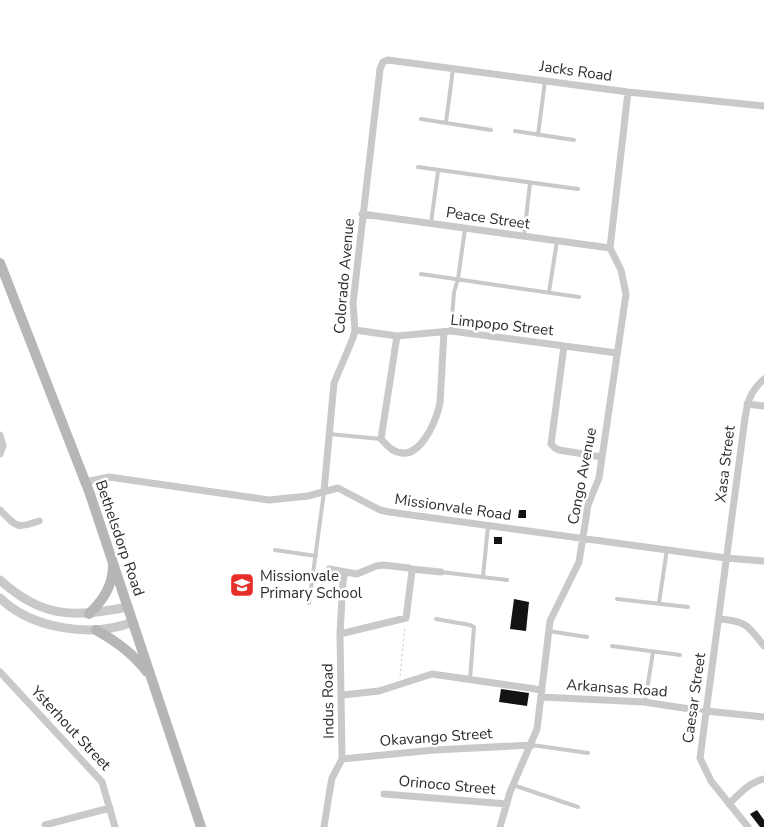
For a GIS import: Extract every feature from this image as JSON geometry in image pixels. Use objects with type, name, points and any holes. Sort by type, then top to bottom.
[{"type":"main road","name":"Bethelsdorp Road","points":[[0,263],[85,482],[201,827]]},
{"type":"main road","points":[[88,614],[106,594],[111,584],[113,561]]},
{"type":"main road","points":[[96,630],[129,652],[142,666],[154,684]]},
{"type":"street","name":"Jacks Road","points":[[385,60],[628,92],[764,106]]},
{"type":"street","name":"Colorado Avenue","points":[[324,491],[334,383],[351,346],[355,330],[353,304],[362,214],[380,69],[385,60]]},
{"type":"street","points":[[610,248],[628,92]]},
{"type":"street","name":"Peace Street","points":[[362,214],[610,248]]},
{"type":"street","name":"Congo Avenue","points":[[500,827],[513,785],[538,729],[548,632],[554,611],[576,572],[584,538],[588,505],[597,484],[626,294],[622,270],[610,248]]},
{"type":"street","name":"Limpopo Street","points":[[355,330],[397,336],[447,332],[617,353]]},
{"type":"street","points":[[397,336],[382,439],[392,450],[409,453],[419,446],[431,430],[440,403],[447,332]]},
{"type":"street","points":[[564,346],[551,444],[559,450],[602,457]]},
{"type":"street","name":"Xasa Street","points":[[726,558],[749,397],[764,380]]},
{"type":"street","points":[[748,404],[764,406]]},
{"type":"street","points":[[0,434],[3,446],[0,454]]},
{"type":"street","name":"Missionvale Road","points":[[85,482],[109,477],[269,500],[289,499],[338,488],[380,510],[388,512],[726,558],[764,561]]},
{"type":"street","points":[[0,510],[20,527],[39,521]]},
{"type":"street","name":"Caesar Street","points":[[726,558],[700,758],[712,781],[748,827]]},
{"type":"street","points":[[330,569],[357,574],[383,564],[441,572]]},
{"type":"street","points":[[340,634],[406,618],[411,569]]},
{"type":"street","name":"Indus Road","points":[[324,827],[332,778],[342,759],[340,634],[345,572]]},
{"type":"street","points":[[0,580],[20,597],[32,604],[59,612],[88,614],[128,607]]},
{"type":"street","points":[[0,598],[27,617],[61,626],[96,630],[133,622]]},
{"type":"street","points":[[719,618],[736,620],[745,624],[764,646]]},
{"type":"street","name":"Ysterhout Street","points":[[0,672],[98,776],[105,788],[115,827]]},
{"type":"street","name":"Arkansas Road","points":[[342,695],[379,691],[432,674],[470,679],[541,693],[644,702],[690,709]]},
{"type":"street","points":[[706,711],[764,717]]},
{"type":"street","name":"Okavango Street","points":[[342,759],[434,750],[532,745]]},
{"type":"street","points":[[729,804],[758,780],[764,779]]},
{"type":"street","name":"Orinoco Street","points":[[384,794],[507,804]]},
{"type":"street","points":[[45,825],[110,808]]},
{"type":"lane","points":[[446,122],[453,69]]},
{"type":"lane","points":[[538,135],[545,81]]},
{"type":"lane","points":[[421,118],[491,130]]},
{"type":"lane","points":[[514,132],[574,140]]},
{"type":"lane","points":[[418,167],[578,190]]},
{"type":"lane","points":[[431,224],[438,171]]},
{"type":"lane","points":[[524,236],[530,183]]},
{"type":"lane","points":[[447,332],[458,279],[465,229]]},
{"type":"lane","points":[[549,292],[557,242]]},
{"type":"lane","points":[[421,274],[579,296]]},
{"type":"lane","points":[[329,434],[382,439]]},
{"type":"lane","points":[[309,603],[324,491]]},
{"type":"lane","points":[[483,576],[488,526]]},
{"type":"lane","points":[[659,603],[666,549]]},
{"type":"lane","points":[[275,550],[316,556]]},
{"type":"lane","points":[[441,572],[507,580]]},
{"type":"lane","points":[[617,599],[688,607]]},
{"type":"lane","points":[[436,619],[474,627],[470,679]]},
{"type":"lane","points":[[548,632],[587,637]]},
{"type":"lane","points":[[612,646],[680,655]]},
{"type":"lane","points":[[644,702],[653,652]]},
{"type":"lane","points":[[690,709],[706,711]]},
{"type":"lane","points":[[532,745],[588,753]]},
{"type":"lane","points":[[513,785],[578,807]]},
{"type":"path","points":[[399,684],[406,618]]},
{"type":"building","points":[[519,510],[526,510],[526,518],[518,518]]},
{"type":"building","points":[[494,537],[502,537],[502,544],[494,544]]},
{"type":"building","points":[[514,599],[529,602],[526,631],[510,629]]},
{"type":"building","points":[[501,689],[529,693],[527,706],[499,702]]},
{"type":"building","points":[[757,810],[764,820],[764,827],[760,827],[750,814]]},
{"type":"place","name":"Missionvale Primary School","points":[[242,585]]}]
